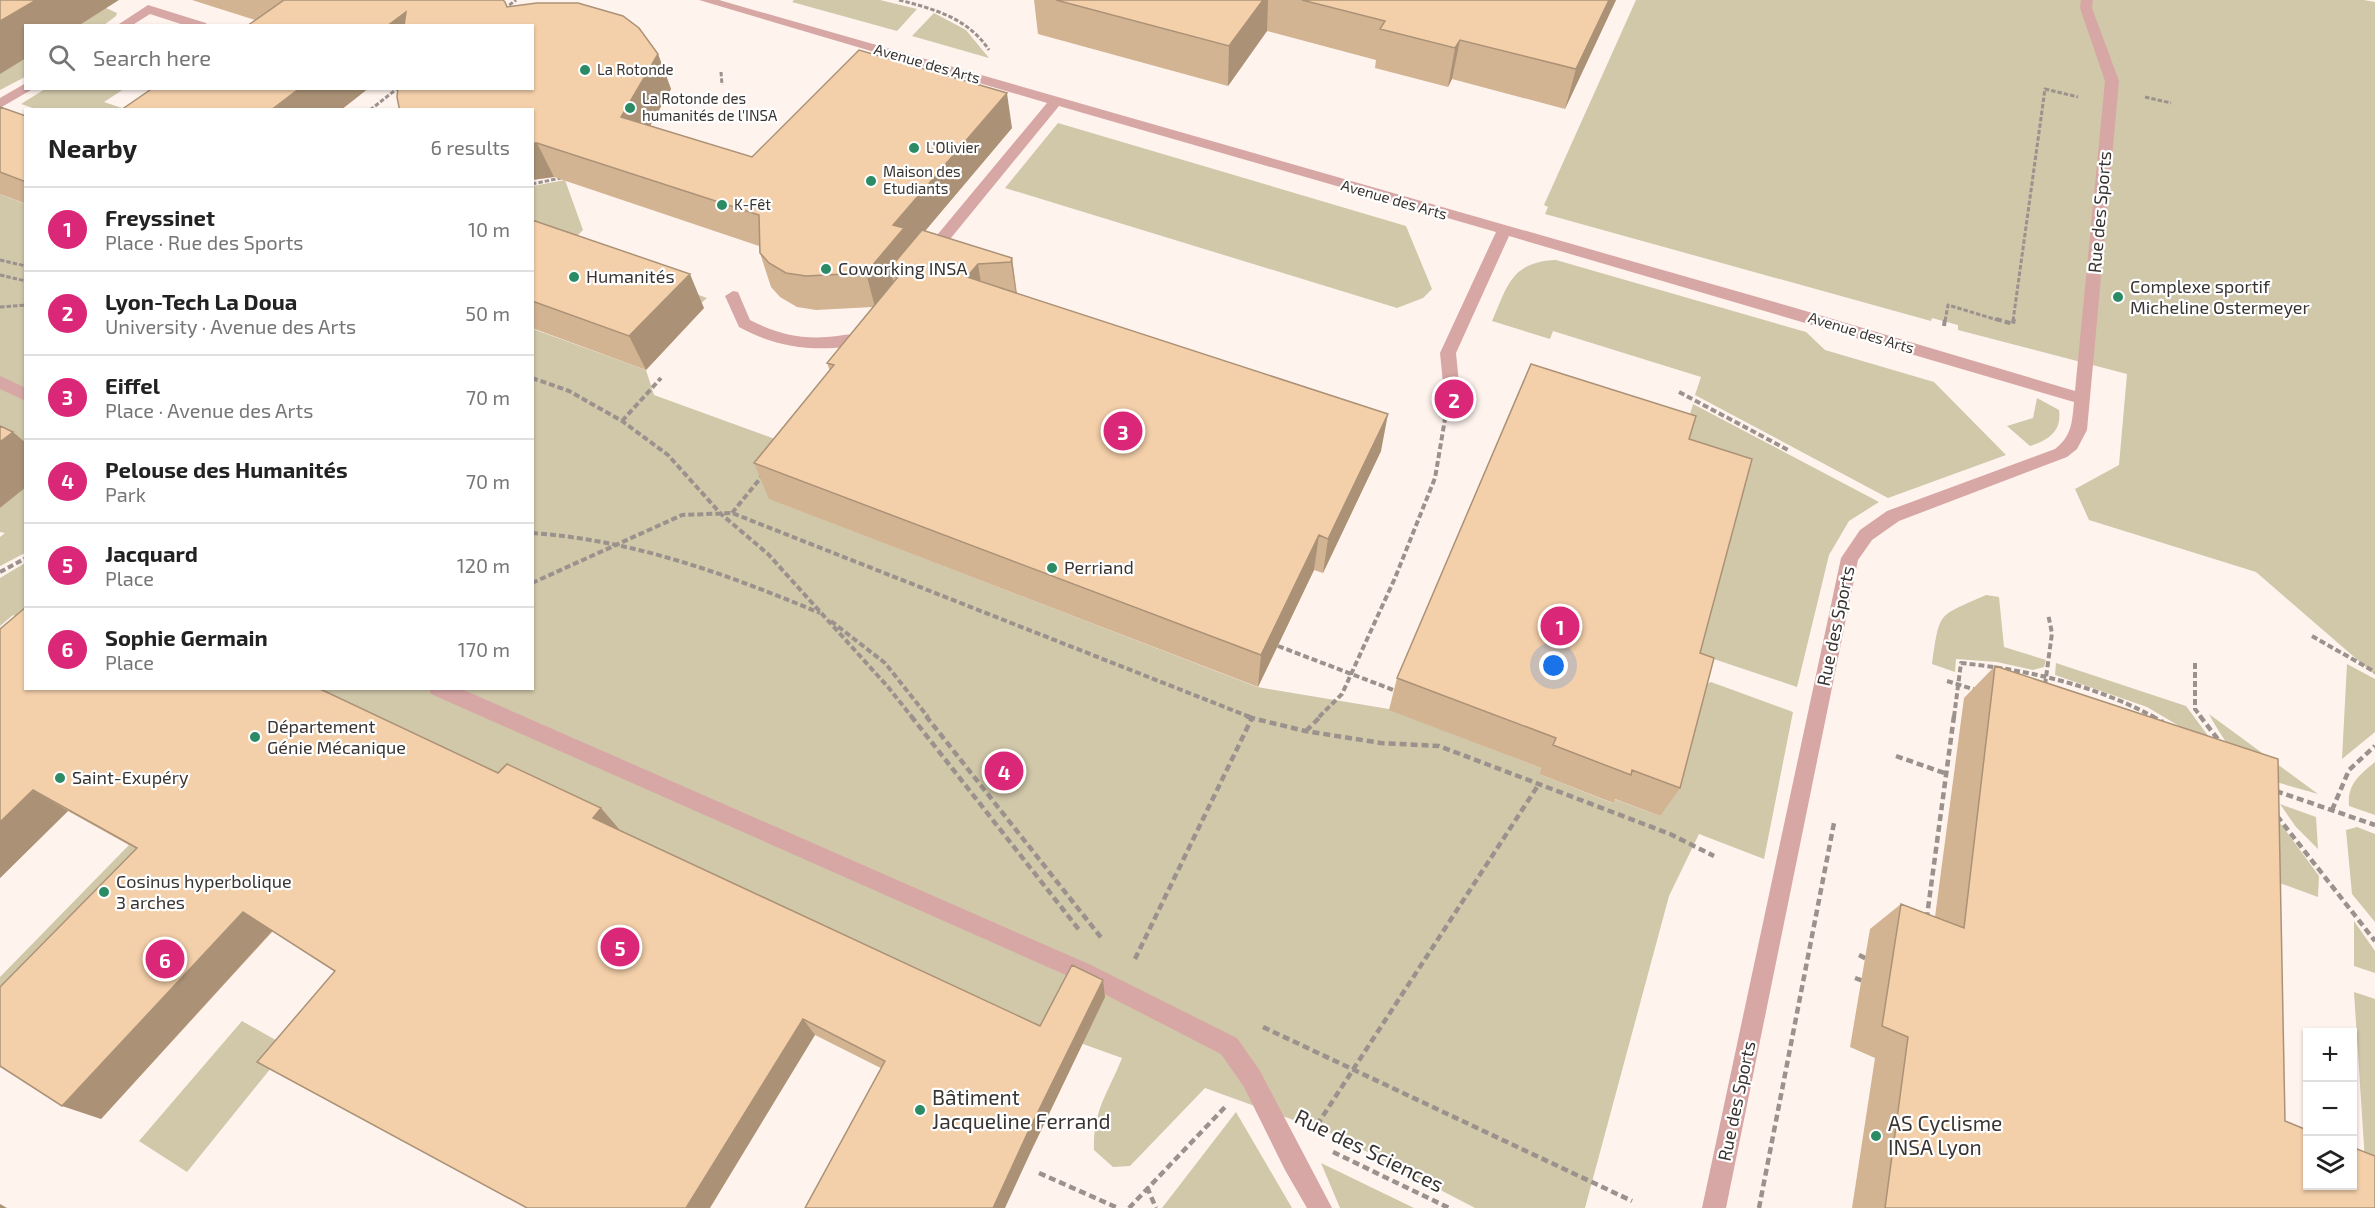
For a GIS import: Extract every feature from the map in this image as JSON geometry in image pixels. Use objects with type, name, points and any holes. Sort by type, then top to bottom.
[{"type":"street","name":"Avenue des Arts","points":[[705,0],[1792,312],[2082,399]]},
{"type":"street","name":"Rue des Sports","points":[[1714,1208],[1850,558],[1866,535],[1893,516],[2061,453],[2071,445],[2079,430],[2112,81],[2086,8],[2087,0]]},
{"type":"street","points":[[125,24],[148,9],[196,24]]},
{"type":"street","points":[[3,108],[24,89]]},
{"type":"street","points":[[920,266],[1055,102]]},
{"type":"street","points":[[1451,383],[1448,353],[1504,231]]},
{"type":"street","points":[[733,296],[744,323],[785,343],[818,345],[863,335],[845,357]]},
{"type":"street","points":[[0,382],[24,394]]},
{"type":"street","points":[[443,690],[1083,972],[1229,1046],[1252,1079],[1293,1162],[1320,1208]]},
{"type":"path","points":[[499,13],[516,0]]},
{"type":"path","points":[[899,0],[938,10],[974,32],[987,46],[993,59],[981,80]]},
{"type":"path","points":[[721,72],[722,85]]},
{"type":"path","points":[[1943,332],[1948,305],[2013,324],[2045,89],[2078,97]]},
{"type":"path","points":[[373,108],[395,90]]},
{"type":"path","points":[[2145,97],[2170,103]]},
{"type":"path","points":[[534,184],[571,177]]},
{"type":"path","points":[[0,260],[24,266]]},
{"type":"path","points":[[0,275],[24,281]]},
{"type":"path","points":[[0,307],[24,304]]},
{"type":"path","points":[[622,421],[661,378]]},
{"type":"path","points":[[534,379],[568,391],[622,421],[668,455],[721,514],[768,554],[888,687],[1094,948],[1083,972]]},
{"type":"path","points":[[1305,731],[1342,694],[1395,578],[1436,478],[1451,383]]},
{"type":"path","points":[[1679,392],[1790,451]]},
{"type":"path","points":[[732,513],[769,468]]},
{"type":"path","points":[[534,582],[682,515],[732,513],[1252,718],[1305,731],[1381,743],[1439,746],[1671,834],[1714,856]]},
{"type":"path","points":[[534,533],[621,542],[694,562],[821,613],[885,663],[1118,959],[1120,990]]},
{"type":"path","points":[[0,573],[24,559]]},
{"type":"path","points":[[2045,689],[2052,633],[2048,614]]},
{"type":"path","points":[[2312,636],[2375,672]]},
{"type":"path","points":[[1278,646],[1396,691]]},
{"type":"path","points":[[1926,926],[1961,663],[2001,666],[2046,677],[2121,701],[2173,728]]},
{"type":"path","points":[[2195,663],[2194,709],[2223,746]]},
{"type":"path","points":[[1947,681],[1980,692]]},
{"type":"path","points":[[1120,990],[1252,718]]},
{"type":"path","points":[[1952,735],[1959,737]]},
{"type":"path","points":[[2332,810],[2349,770],[2375,746]]},
{"type":"path","points":[[1896,756],[1954,779]]},
{"type":"path","points":[[1293,1162],[1539,784]]},
{"type":"path","points":[[2272,790],[2375,825]]},
{"type":"path","points":[[2273,811],[2375,941]]},
{"type":"path","points":[[1759,1208],[1835,818]]},
{"type":"path","points":[[1937,842],[1945,845]]},
{"type":"path","points":[[1928,915],[1935,917]]},
{"type":"path","points":[[1859,956],[1879,963]]},
{"type":"path","points":[[1855,978],[1873,985]]},
{"type":"path","points":[[1258,1025],[1632,1201]]},
{"type":"path","points":[[1129,1208],[1252,1079]]},
{"type":"path","name":"Rue des Sciences","points":[[1308,1140],[1449,1208]]},
{"type":"path","points":[[1039,1173],[1118,1208]]},
{"type":"path","points":[[1147,1187],[1156,1208]]},
{"type":"shaded area","points":[[794,0],[880,0],[917,9],[897,31],[792,2]]},
{"type":"shaded area","name":"Complexe sportif Micheline Ostermeyer","points":[[1636,0],[2364,0],[2375,2],[2375,675],[2256,572],[2089,520],[2075,489],[2119,465],[2127,374],[1958,330],[1958,325],[1932,318],[1931,321],[1545,214],[1548,207],[1544,205]]},
{"type":"shaded area","points":[[106,8],[117,13],[105,24],[80,24]]},
{"type":"shaded area","points":[[934,13],[966,30],[989,58],[912,36]]},
{"type":"shaded area","points":[[24,59],[24,78],[0,90],[0,72]]},
{"type":"shaded area","points":[[43,90],[122,90],[104,102],[122,108],[33,108],[21,104]]},
{"type":"shaded area","points":[[1058,123],[1406,226],[1432,289],[1423,298],[1397,308],[1005,188]]},
{"type":"shaded area","points":[[565,180],[583,230],[567,246],[707,298],[698,306],[534,248],[534,186]]},
{"type":"shaded area","points":[[0,194],[24,204],[24,455],[0,444]]},
{"type":"shaded area","points":[[1556,260],[1806,332],[1825,350],[1934,382],[2006,455],[1888,498],[1695,395],[1701,377],[1553,331],[1550,339],[1492,321],[1507,286],[1520,271],[1529,265]]},
{"type":"shaded area","points":[[534,329],[646,370],[654,395],[783,442],[770,499],[1257,687],[1389,709],[1541,768],[1539,774],[1612,803],[1614,799],[1660,816],[1694,690],[1711,682],[1793,712],[1764,859],[1699,834],[1669,896],[1585,1208],[1475,1208],[1335,1135],[1205,1088],[1130,1166],[1113,1167],[1094,1150],[1094,1136],[1102,1102],[1122,1058],[1083,1044],[1052,1028],[1045,1041],[612,838],[619,829],[269,690],[534,690]]},
{"type":"shaded area","points":[[2037,398],[2059,410],[2058,424],[2048,438],[2030,446],[2007,426],[2033,418]]},
{"type":"shaded area","points":[[1693,404],[1879,502],[1849,521],[1829,555],[1797,687],[1690,651],[1672,475]]},
{"type":"shaded area","points":[[24,488],[24,554],[0,566],[0,537],[5,533],[0,532],[0,508]]},
{"type":"shaded area","points":[[24,564],[24,620],[13,615],[0,626],[0,578]]},
{"type":"shaded area","points":[[1986,595],[1999,597],[2004,647],[2046,660],[2044,667],[2033,670],[1997,662],[1956,659],[1955,672],[1932,664],[1937,634],[1944,618],[1958,607]]},
{"type":"shaded area","points":[[2056,663],[2186,706],[2218,749],[2147,707],[2055,675]]},
{"type":"shaded area","points":[[2347,664],[2375,679],[2375,732],[2342,759]]},
{"type":"shaded area","points":[[2209,714],[2318,794],[2274,781],[2252,770],[2230,748]]},
{"type":"shaded area","points":[[2375,762],[2375,815],[2349,806],[2349,799],[2355,781]]},
{"type":"shaded area","points":[[2280,804],[2316,817],[2318,849],[2296,827]]},
{"type":"shaded area","points":[[2278,820],[2319,876],[2318,897],[2233,866]]},
{"type":"shaded area","points":[[2357,827],[2375,834],[2375,922],[2352,894],[2346,830]]},
{"type":"shaded area","points":[[129,845],[154,859],[0,1017],[0,977]]},
{"type":"shaded area","points":[[2354,921],[2375,951],[2375,973],[2354,966]]},
{"type":"shaded area","points":[[2354,992],[2375,999],[2375,1208],[2368,1208]]},
{"type":"shaded area","points":[[242,1021],[288,1047],[187,1172],[139,1141]]},
{"type":"shaded area","points":[[1236,1112],[1292,1208],[1162,1208]]},
{"type":"shaded area","points":[[1321,1163],[1414,1208],[1340,1208]]},
{"type":"building","points":[[0,0],[36,0],[0,21]]},
{"type":"building","points":[[284,0],[503,0],[507,7],[537,3],[578,3],[623,16],[639,28],[658,54],[621,117],[752,157],[859,50],[1007,93],[893,225],[904,228],[866,273],[806,276],[786,273],[769,263],[760,253],[759,215],[534,143],[534,108],[400,108],[398,90],[534,90],[534,24],[404,24],[406,12],[390,24],[250,24]]},
{"type":"building","points":[[1056,0],[1263,0],[1229,46]]},
{"type":"building","points":[[1302,0],[1609,0],[1576,69],[1460,40],[1455,48],[1380,29],[1385,21]]},
{"type":"building","points":[[150,90],[297,90],[274,108],[124,108]]},
{"type":"building","points":[[0,107],[24,115],[24,181],[0,172]]},
{"type":"building","points":[[534,221],[690,274],[629,336],[534,302]]},
{"type":"building","points":[[922,230],[1012,258],[1011,262],[978,264],[967,277],[1388,414],[1328,539],[1319,535],[1261,655],[754,463],[834,365],[827,363],[906,267],[890,268]]},
{"type":"building","points":[[1531,364],[1696,416],[1689,439],[1752,459],[1700,653],[1714,658],[1680,788],[1632,770],[1631,775],[1553,745],[1556,738],[1397,678]]},
{"type":"building","points":[[0,426],[13,432],[0,442]]},
{"type":"building","points":[[24,609],[24,690],[322,690],[498,773],[507,764],[601,808],[593,818],[1040,1026],[1072,965],[1103,980],[993,1208],[805,1208],[885,1061],[803,1019],[686,1208],[527,1208],[257,1062],[335,971],[243,912],[62,1106],[0,1066],[0,987],[137,848],[33,790],[0,822],[0,629]]},
{"type":"building","points":[[1995,666],[2278,759],[2285,1121],[2303,1128],[2303,1190],[2357,1190],[2357,1149],[2375,1156],[2375,1208],[1885,1208],[1908,1037],[1882,1026],[1901,904],[1964,928]]},
{"type":"place","name":"La Rotonde","points":[[585,70]]},
{"type":"place","name":"La Rotonde des humanités de l'INSA","points":[[630,108]]},
{"type":"place","name":"L'Olivier","points":[[914,148]]},
{"type":"place","name":"Maison des Etudiants","points":[[871,181]]},
{"type":"place","name":"K-Fêt","points":[[722,205]]},
{"type":"place","name":"Coworking INSA","points":[[826,269]]},
{"type":"place","name":"Humanités","points":[[574,277]]},
{"type":"place","name":"Complexe sportif Micheline Ostermeyer","points":[[2118,297]]},
{"type":"place","name":"Lyon-Tech La Doua","points":[[1454,399]]},
{"type":"place","name":"Eiffel","points":[[1123,431]]},
{"type":"place","name":"Perriand","points":[[1052,568]]},
{"type":"place","name":"Freyssinet","points":[[1560,626]]},
{"type":"place","name":"Département Génie Mécanique","points":[[255,737]]},
{"type":"place","name":"Pelouse des Humanités","points":[[1004,771]]},
{"type":"place","name":"Saint-Exupéry","points":[[60,778]]},
{"type":"place","name":"Cosinus hyperbolique 3 arches","points":[[104,892]]},
{"type":"place","name":"Jacquard","points":[[620,947]]},
{"type":"place","name":"Sophie Germain","points":[[165,959]]},
{"type":"place","name":"Bâtiment Jacqueline Ferrand","points":[[920,1110]]},
{"type":"place","name":"AS Cyclisme INSA Lyon","points":[[1876,1136]]}]
